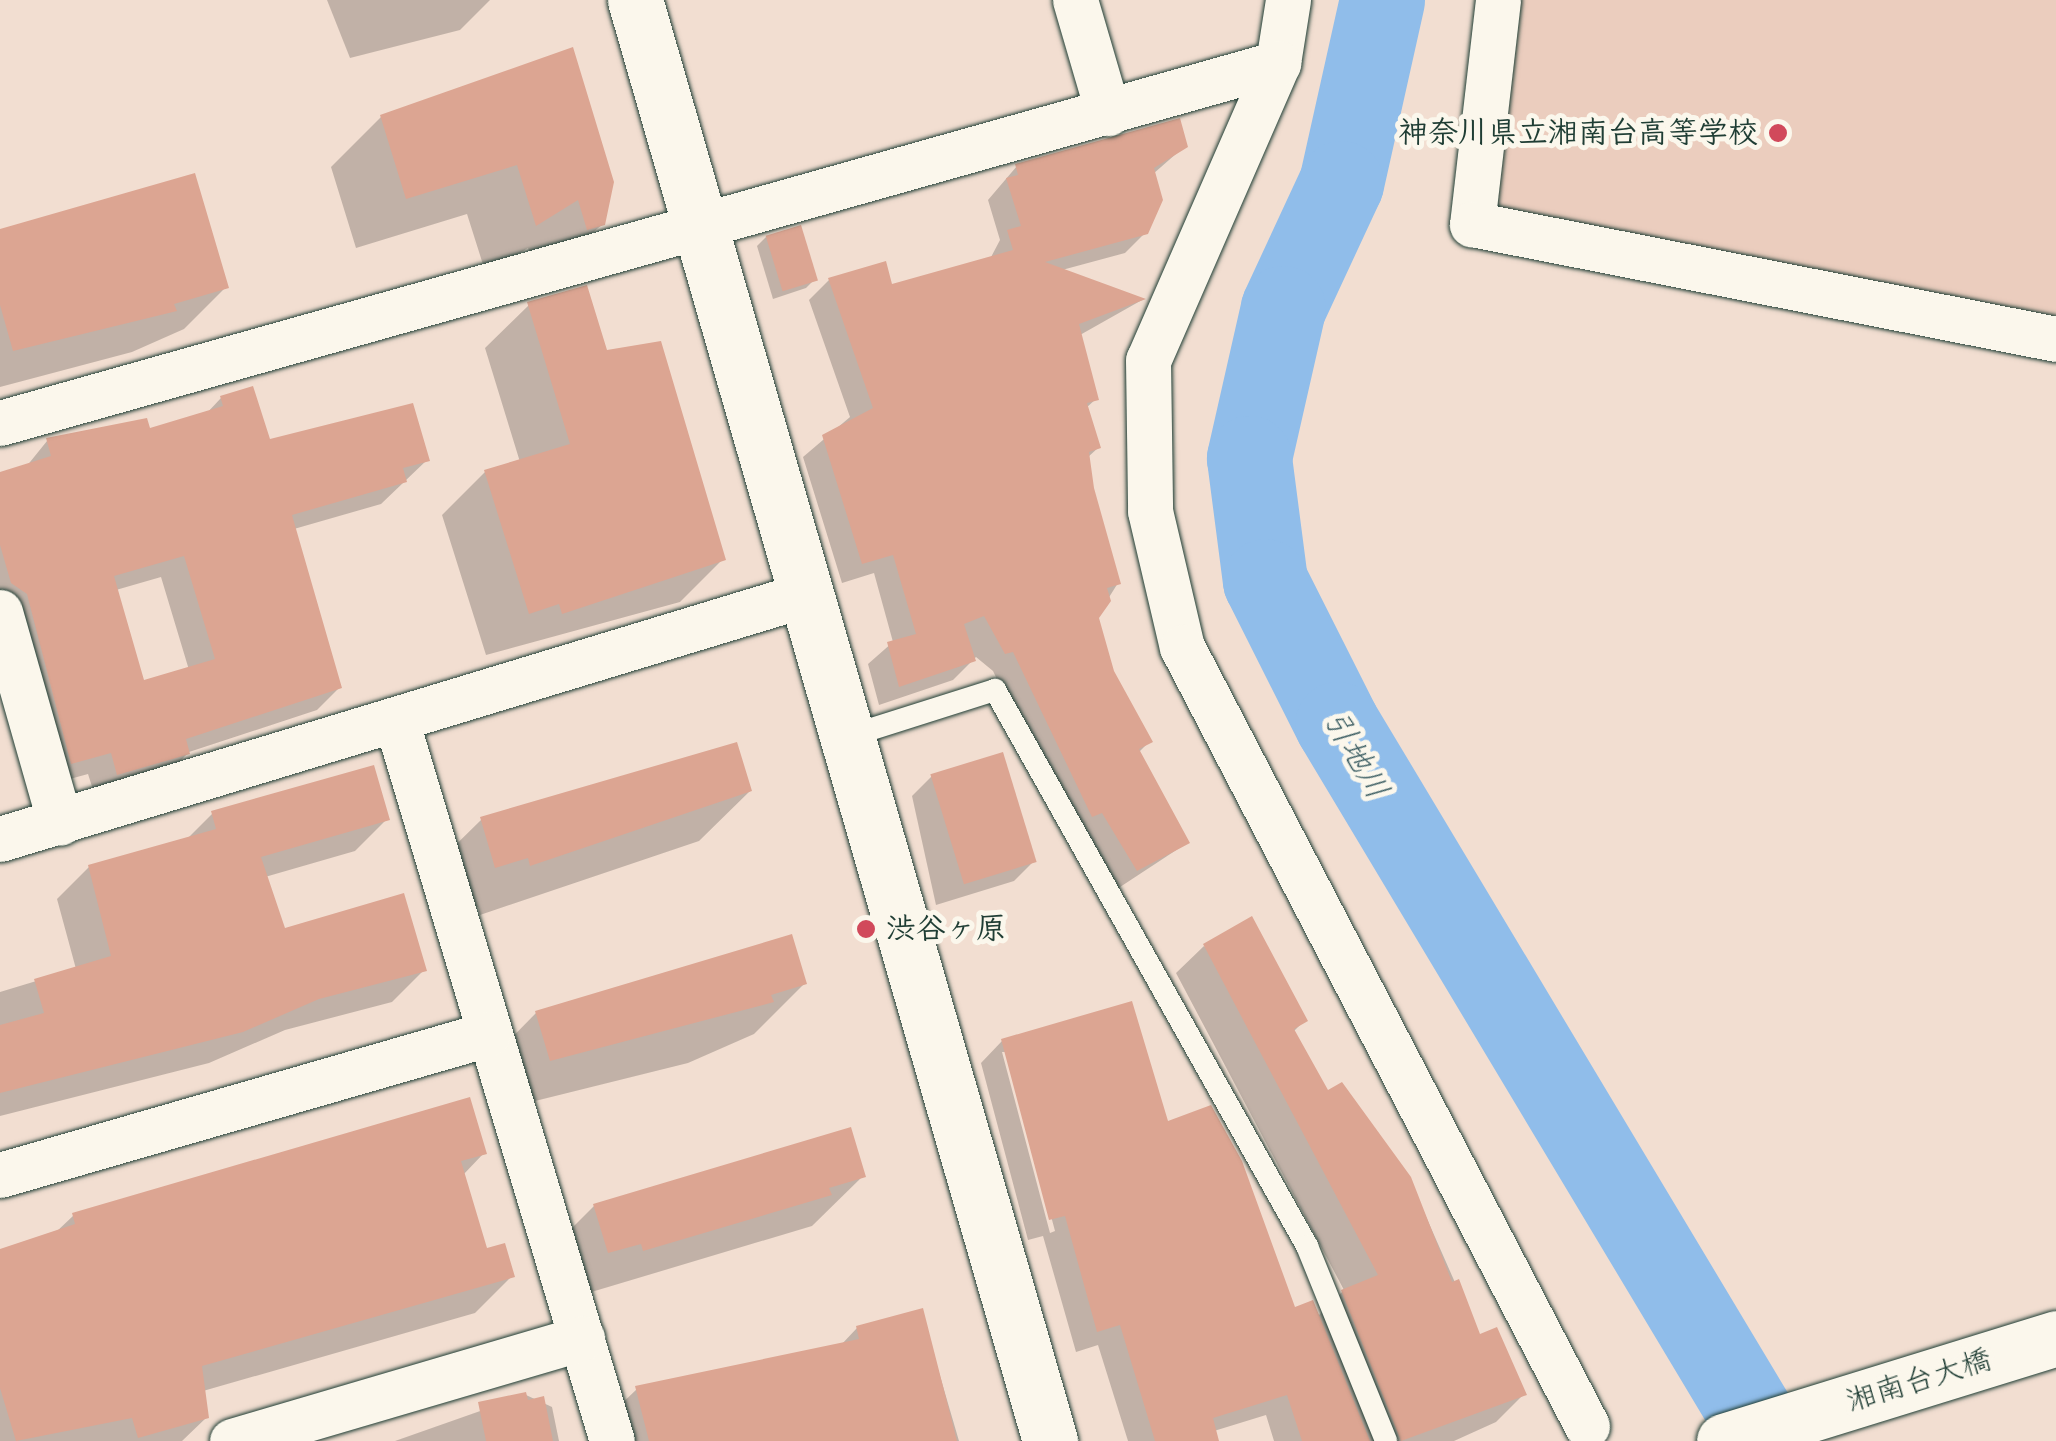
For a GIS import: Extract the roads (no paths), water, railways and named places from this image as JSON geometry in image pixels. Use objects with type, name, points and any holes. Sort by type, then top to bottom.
[{"type":"street","points":[[634,0],[807,594],[852,735],[1050,1441]]},
{"type":"street","points":[[1075,0],[1108,113]]},
{"type":"street","points":[[1288,0],[1278,64],[1148,360],[1150,511],[1182,647],[1588,1426]]},
{"type":"street","points":[[1498,0],[1472,224],[2056,340]]},
{"type":"street","points":[[0,424],[701,230],[1278,64]]},
{"type":"street","points":[[0,839],[397,724],[807,594]]},
{"type":"street","points":[[0,612],[60,823]]},
{"type":"street","points":[[397,724],[612,1441]]},
{"type":"street","points":[[0,1175],[488,1034]]},
{"type":"street","points":[[232,1441],[582,1338]]},
{"type":"street","name":"湘南台大橋","points":[[1724,1441],[2056,1338]]},
{"type":"lane","points":[[852,735],[995,690],[1306,1246],[1386,1441]]},
{"type":"waterway","name":"引地川","points":[[1382,0],[1341,183],[1283,308],[1249,458],[1265,581],[1337,724],[1767,1441]]},
{"type":"place","name":"神奈川県立湘南台高等学校","points":[[1778,133]]},
{"type":"place","name":"渋谷ヶ原","points":[[866,929]]}]
